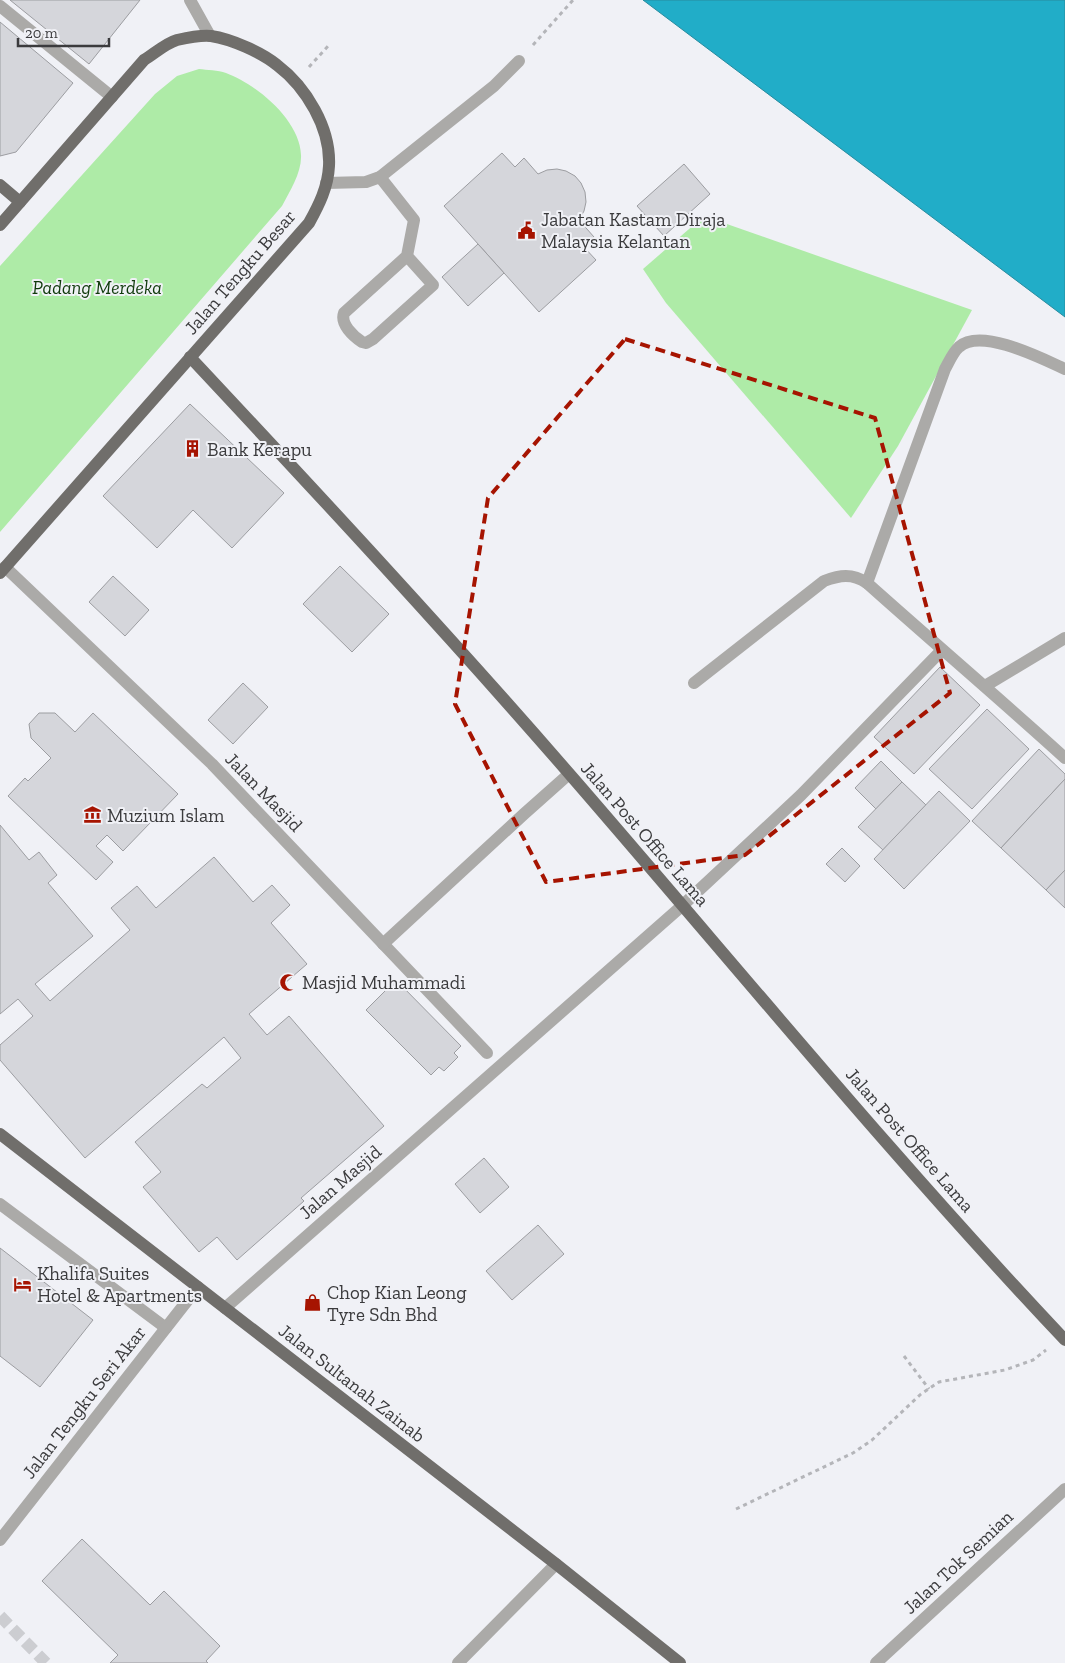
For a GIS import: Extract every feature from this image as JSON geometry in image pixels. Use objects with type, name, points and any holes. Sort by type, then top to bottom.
[{"type":"main road","name":"Jalan Tengku Besar","points":[[0,224],[144,60],[175,40],[210,36],[246,47],[276,64],[296,82],[315,110],[326,136],[329,166],[326,182],[322,198],[309,223],[2,570]]},
{"type":"main road","points":[[0,185],[20,202]]},
{"type":"main road","name":"Jalan Post Office Lama","points":[[190,357],[326,502],[569,774],[789,1031],[983,1252],[1064,1339]]},
{"type":"main road","name":"Jalan Sultanah Zainab","points":[[0,1134],[556,1564],[680,1663]]},
{"type":"street","points":[[190,0],[210,36]]},
{"type":"street","points":[[0,6],[112,97]]},
{"type":"street","points":[[326,182],[366,182],[380,177],[494,86],[519,61]]},
{"type":"street","points":[[380,177],[414,220],[407,256],[344,313],[342,318],[344,324],[362,342],[366,343],[373,340],[433,285],[407,256]]},
{"type":"street","points":[[867,583],[944,369],[960,346],[988,340],[1021,350],[1065,369]]},
{"type":"street","name":"Jalan Masjid","points":[[2,570],[212,764],[488,1053]]},
{"type":"street","points":[[694,683],[824,581],[845,575],[855,577],[867,583],[1065,758]]},
{"type":"street","points":[[985,686],[1064,640]]},
{"type":"street","name":"Jalan Masjid","points":[[225,1308],[683,905],[801,795],[942,650]]},
{"type":"street","points":[[383,944],[569,774]]},
{"type":"street","points":[[0,1204],[166,1328]]},
{"type":"street","name":"Jalan Tengku Seri Akar","points":[[0,1540],[198,1287]]},
{"type":"street","name":"Jalan Tok Semian","points":[[876,1663],[1065,1489]]},
{"type":"street","points":[[458,1663],[556,1564]]},
{"type":"path","points":[[534,44],[573,0]]},
{"type":"path","points":[[296,82],[328,44]]},
{"type":"path","points":[[736,1510],[853,1453],[872,1440],[939,1382],[1005,1370],[1033,1360],[1064,1339]]},
{"type":"path","points":[[904,1356],[929,1389]]},
{"type":"highlighted area","points":[[625,339],[875,418],[950,693],[745,855],[546,882],[455,704],[488,498]]},
{"type":"green space","name":"Padang Merdeka","points":[[199,69],[223,72],[238,78],[263,95],[285,117],[299,142],[301,161],[295,181],[282,206],[0,532],[0,266],[155,94],[177,76]]},
{"type":"green space","points":[[704,216],[972,310],[898,446],[851,518],[666,303],[643,269]]},
{"type":"water","points":[[643,0],[1065,0],[1065,317]]},
{"type":"building","points":[[10,0],[140,0],[89,64]]},
{"type":"building","points":[[0,22],[73,83],[16,152],[0,156]]},
{"type":"building","name":"Jabatan Kastam Diraja Malaysia Kelantan","points":[[502,153],[515,167],[524,158],[538,174],[547,170],[557,169],[566,171],[575,176],[585,192],[586,202],[579,220],[594,237],[583,246],[596,260],[539,312],[444,206]]},
{"type":"building","points":[[684,164],[710,194],[664,236],[637,206]]},
{"type":"building","points":[[478,244],[504,273],[468,306],[442,277]]},
{"type":"building","name":"Bank Kerapu","points":[[190,404],[284,493],[232,548],[193,510],[157,548],[103,496]]},
{"type":"building","points":[[340,566],[389,614],[352,652],[303,604]]},
{"type":"building","points":[[113,576],[149,610],[125,636],[89,602]]},
{"type":"building","points":[[940,667],[980,705],[914,774],[874,737]]},
{"type":"building","points":[[243,683],[268,707],[233,744],[208,720]]},
{"type":"building","points":[[987,709],[1029,749],[972,809],[929,769]]},
{"type":"building","name":"Muzium Islam","points":[[39,713],[55,713],[75,732],[93,713],[178,794],[123,851],[107,835],[96,846],[113,862],[96,880],[8,796],[25,778],[28,781],[51,758],[31,738],[29,724]]},
{"type":"building","points":[[1039,749],[1065,774],[1065,779],[1001,848],[972,821]]},
{"type":"building","points":[[881,761],[902,782],[876,809],[855,788]]},
{"type":"building","points":[[1065,779],[1065,870],[1046,890],[1001,848]]},
{"type":"building","points":[[902,782],[926,805],[883,850],[858,827]]},
{"type":"building","points":[[939,791],[970,821],[904,889],[874,859]]},
{"type":"building","points":[[0,825],[29,860],[39,852],[57,875],[48,883],[93,936],[35,984],[50,1001],[130,930],[111,908],[137,886],[156,908],[214,857],[253,902],[272,885],[290,905],[271,923],[307,964],[249,1014],[267,1035],[289,1016],[384,1126],[301,1198],[304,1201],[237,1260],[217,1237],[199,1252],[143,1187],[161,1172],[135,1142],[202,1084],[207,1088],[241,1058],[224,1037],[85,1158],[0,1060],[0,1045],[33,1016],[18,999],[0,1014]]},
{"type":"building","points":[[842,848],[860,866],[845,882],[826,864]]},
{"type":"building","points":[[1065,870],[1065,908],[1046,890]]},
{"type":"building","points":[[396,980],[461,1046],[454,1053],[458,1057],[444,1071],[439,1067],[431,1075],[366,1010]]},
{"type":"building","points":[[484,1158],[509,1187],[480,1213],[455,1184]]},
{"type":"building","points":[[538,1225],[564,1254],[512,1300],[486,1271]]},
{"type":"building","name":"Khalifa Suites Hotel & Apartments","points":[[0,1248],[93,1320],[40,1387],[0,1356]]},
{"type":"building","points":[[82,1539],[150,1605],[164,1591],[220,1646],[206,1661],[208,1663],[110,1663],[118,1655],[42,1581]]},
{"type":"tunnel","points":[[0,1616],[46,1663]]},
{"type":"place","name":"Jabatan Kastam Diraja Malaysia Kelantan","points":[[527,230]]},
{"type":"place","name":"Bank Kerapu","points":[[193,449]]},
{"type":"place","name":"Muzium Islam","points":[[93,815]]},
{"type":"place","name":"Masjid Muhammadi","points":[[288,982]]},
{"type":"place","name":"Khalifa Suites Hotel & Apartments","points":[[23,1284]]},
{"type":"place","name":"Chop Kian Leong Tyre Sdn Bhd","points":[[313,1303]]}]
